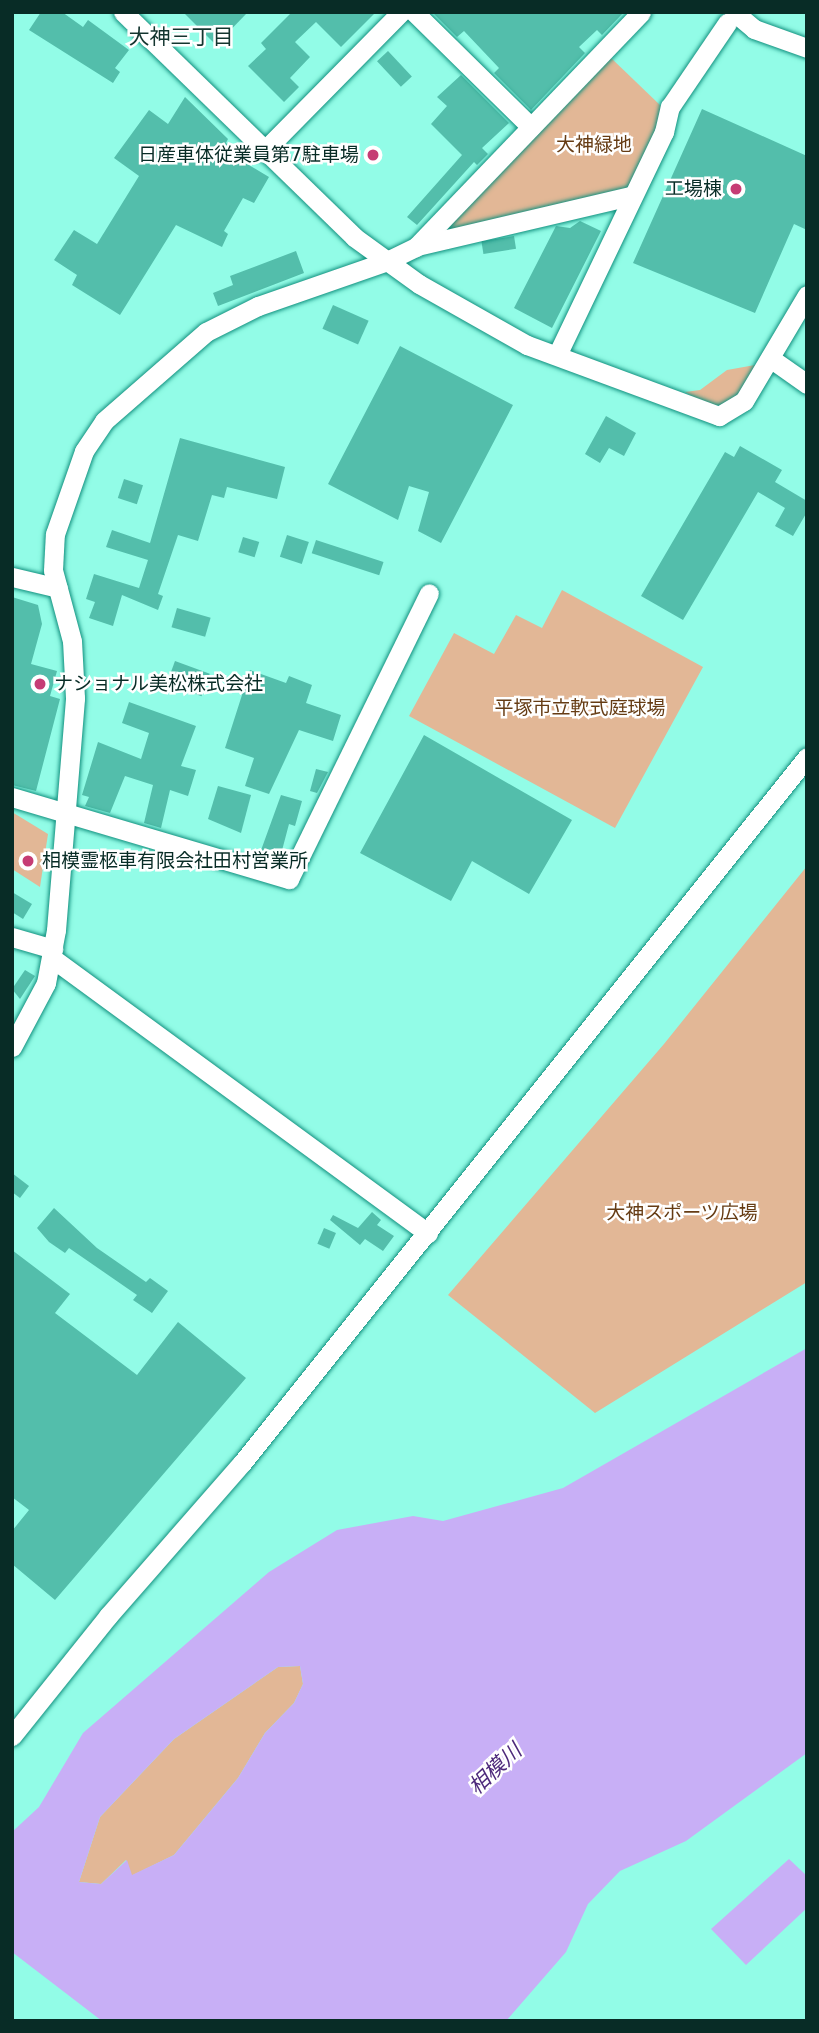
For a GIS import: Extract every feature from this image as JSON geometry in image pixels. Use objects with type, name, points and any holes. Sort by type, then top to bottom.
[{"type":"street","points":[[123,12],[354,237],[387,261],[527,345],[719,416],[744,401],[807,295]]},
{"type":"street","points":[[264,151],[401,12]]},
{"type":"street","points":[[414,12],[531,127]]},
{"type":"street","points":[[420,246],[641,12]]},
{"type":"street","points":[[560,349],[664,131],[670,107],[731,18],[807,48]]},
{"type":"street","points":[[12,1047],[46,983],[52,954],[67,814],[75,673],[53,570],[55,534],[85,451],[104,421],[206,332],[258,306],[387,261],[420,246],[631,196]]},
{"type":"street","points":[[770,358],[807,384]]},
{"type":"street","points":[[12,577],[58,588]]},
{"type":"street","points":[[12,797],[289,879],[429,593]]},
{"type":"street","points":[[12,1736],[428,1233],[807,757]]},
{"type":"street","points":[[12,937],[52,954],[428,1233]]},
{"type":"green space","name":"大神緑地","points":[[609,56],[661,106],[665,121],[628,190],[428,240]]},
{"type":"green space","points":[[755,365],[741,393],[726,406],[705,404],[685,392],[700,390],[727,370]]},
{"type":"green space","name":"平塚市立軟式庭球場","points":[[562,590],[703,667],[615,828],[409,716],[454,633],[494,654],[516,615],[542,628]]},
{"type":"green space","points":[[12,812],[48,834],[40,887],[12,869]]},
{"type":"green space","name":"大神スポーツ広場","points":[[807,866],[807,1282],[595,1413],[448,1295],[664,1044]]},
{"type":"green space","points":[[300,1666],[303,1684],[294,1703],[265,1733],[238,1778],[174,1855],[131,1876],[126,1860],[101,1884],[79,1882],[100,1817],[174,1739],[278,1667]]},
{"type":"water","name":"相模川","points":[[807,1348],[807,1753],[686,1841],[620,1871],[588,1904],[566,1952],[506,2021],[102,2021],[12,1952],[12,1832],[39,1807],[83,1733],[269,1572],[337,1530],[413,1516],[443,1521],[563,1488]],"holes":[[[300,1666],[303,1684],[294,1703],[265,1733],[238,1778],[174,1855],[132,1875],[127,1860],[101,1884],[79,1882],[100,1817],[174,1739],[278,1667]]]},
{"type":"water","points":[[789,1859],[807,1876],[807,1908],[746,1965],[711,1929]]},
{"type":"building","points":[[41,12],[62,12],[83,27],[88,20],[129,50],[115,68],[120,72],[113,83],[29,30]]},
{"type":"building","points":[[183,12],[248,12],[216,45]]},
{"type":"building","points":[[292,12],[376,12],[341,47],[316,22],[295,42],[310,57],[290,78],[299,87],[284,102],[248,66],[266,49],[261,43]]},
{"type":"building","points":[[432,12],[624,12],[602,35],[597,30],[579,47],[585,53],[531,110],[494,73],[499,68],[464,31],[457,37]]},
{"type":"building","points":[[388,51],[412,77],[401,87],[377,61]]},
{"type":"building","points":[[461,75],[509,123],[482,148],[488,154],[477,165],[474,162],[417,225],[407,217],[462,155],[431,124],[447,106],[437,97]]},
{"type":"building","points":[[185,97],[228,139],[226,143],[245,155],[242,161],[269,177],[254,203],[243,198],[224,231],[228,234],[222,247],[176,225],[120,315],[72,285],[77,275],[54,260],[74,230],[97,244],[139,176],[114,158],[149,110],[168,124]]},
{"type":"building","name":"工場棟","points":[[702,109],[807,156],[807,230],[794,224],[755,313],[633,263]]},
{"type":"building","points":[[580,221],[601,231],[552,328],[514,308],[556,226],[570,228]]},
{"type":"building","points":[[514,236],[516,249],[483,254],[481,241]]},
{"type":"building","points":[[296,251],[304,273],[218,306],[213,293],[233,285],[230,276]]},
{"type":"building","points":[[333,305],[369,321],[358,345],[322,329]]},
{"type":"building","points":[[400,346],[513,405],[441,543],[418,531],[429,492],[409,486],[398,520],[328,484]]},
{"type":"building","points":[[606,416],[636,433],[624,456],[609,448],[600,463],[585,454]]},
{"type":"building","points":[[180,438],[285,467],[277,499],[227,487],[224,498],[212,495],[198,541],[178,535],[158,594],[163,596],[158,610],[122,595],[113,626],[89,618],[95,602],[86,599],[94,574],[139,588],[148,560],[106,547],[112,530],[150,543]]},
{"type":"building","points":[[740,446],[782,470],[775,482],[807,501],[807,512],[793,536],[775,526],[785,508],[758,492],[683,620],[641,596],[725,452],[734,457]]},
{"type":"building","points":[[124,479],[143,485],[137,504],[118,498]]},
{"type":"building","points":[[287,535],[309,542],[302,564],[280,557]]},
{"type":"building","points":[[243,537],[259,542],[255,557],[238,552]]},
{"type":"building","points":[[316,540],[384,562],[379,575],[312,553]]},
{"type":"building","points":[[12,597],[38,605],[42,624],[31,664],[57,671],[50,696],[60,699],[36,791],[12,785]]},
{"type":"building","points":[[177,608],[211,618],[205,637],[171,627]]},
{"type":"building","points":[[175,661],[210,674],[202,696],[167,684]]},
{"type":"building","points":[[250,670],[286,683],[289,676],[312,685],[306,703],[341,715],[333,741],[299,730],[269,794],[245,786],[254,758],[225,748]]},
{"type":"building","points":[[129,702],[196,726],[181,766],[196,770],[188,796],[170,790],[161,828],[144,823],[153,785],[125,776],[110,813],[85,806],[89,797],[82,795],[98,742],[141,759],[149,733],[122,723]]},
{"type":"building","points":[[424,735],[572,820],[529,894],[472,861],[451,901],[360,853]]},
{"type":"building","points":[[316,769],[328,772],[317,793],[310,791]]},
{"type":"building","points":[[218,786],[251,795],[241,833],[208,819]]},
{"type":"building","points":[[281,795],[302,801],[295,826],[289,824],[280,858],[260,853]]},
{"type":"building","points":[[12,892],[32,904],[23,919],[12,912]]},
{"type":"building","points":[[25,970],[35,976],[20,999],[12,989]]},
{"type":"building","points":[[12,1173],[29,1186],[20,1198],[12,1192]]},
{"type":"building","points":[[54,1208],[97,1248],[146,1282],[150,1278],[168,1291],[152,1313],[133,1300],[137,1295],[69,1248],[65,1253],[49,1242],[37,1228]]},
{"type":"building","points":[[372,1212],[381,1220],[377,1225],[394,1236],[383,1251],[365,1239],[360,1245],[330,1220],[333,1215],[358,1228]]},
{"type":"building","points":[[324,1228],[336,1233],[329,1249],[317,1244]]},
{"type":"building","points":[[12,1250],[70,1294],[55,1313],[137,1375],[178,1322],[246,1378],[55,1600],[12,1564],[12,1531],[29,1510],[12,1497]]},
{"type":"place","name":"日産車体従業員第7駐車場","points":[[373,155]]},
{"type":"place","name":"工場棟","points":[[736,189]]},
{"type":"place","name":"ナショナル美松株式会社","points":[[40,684]]},
{"type":"place","name":"相模霊柩車有限会社田村営業所","points":[[28,861]]},
{"type":"district","name":"大神三丁目","points":[[181,37]]}]
